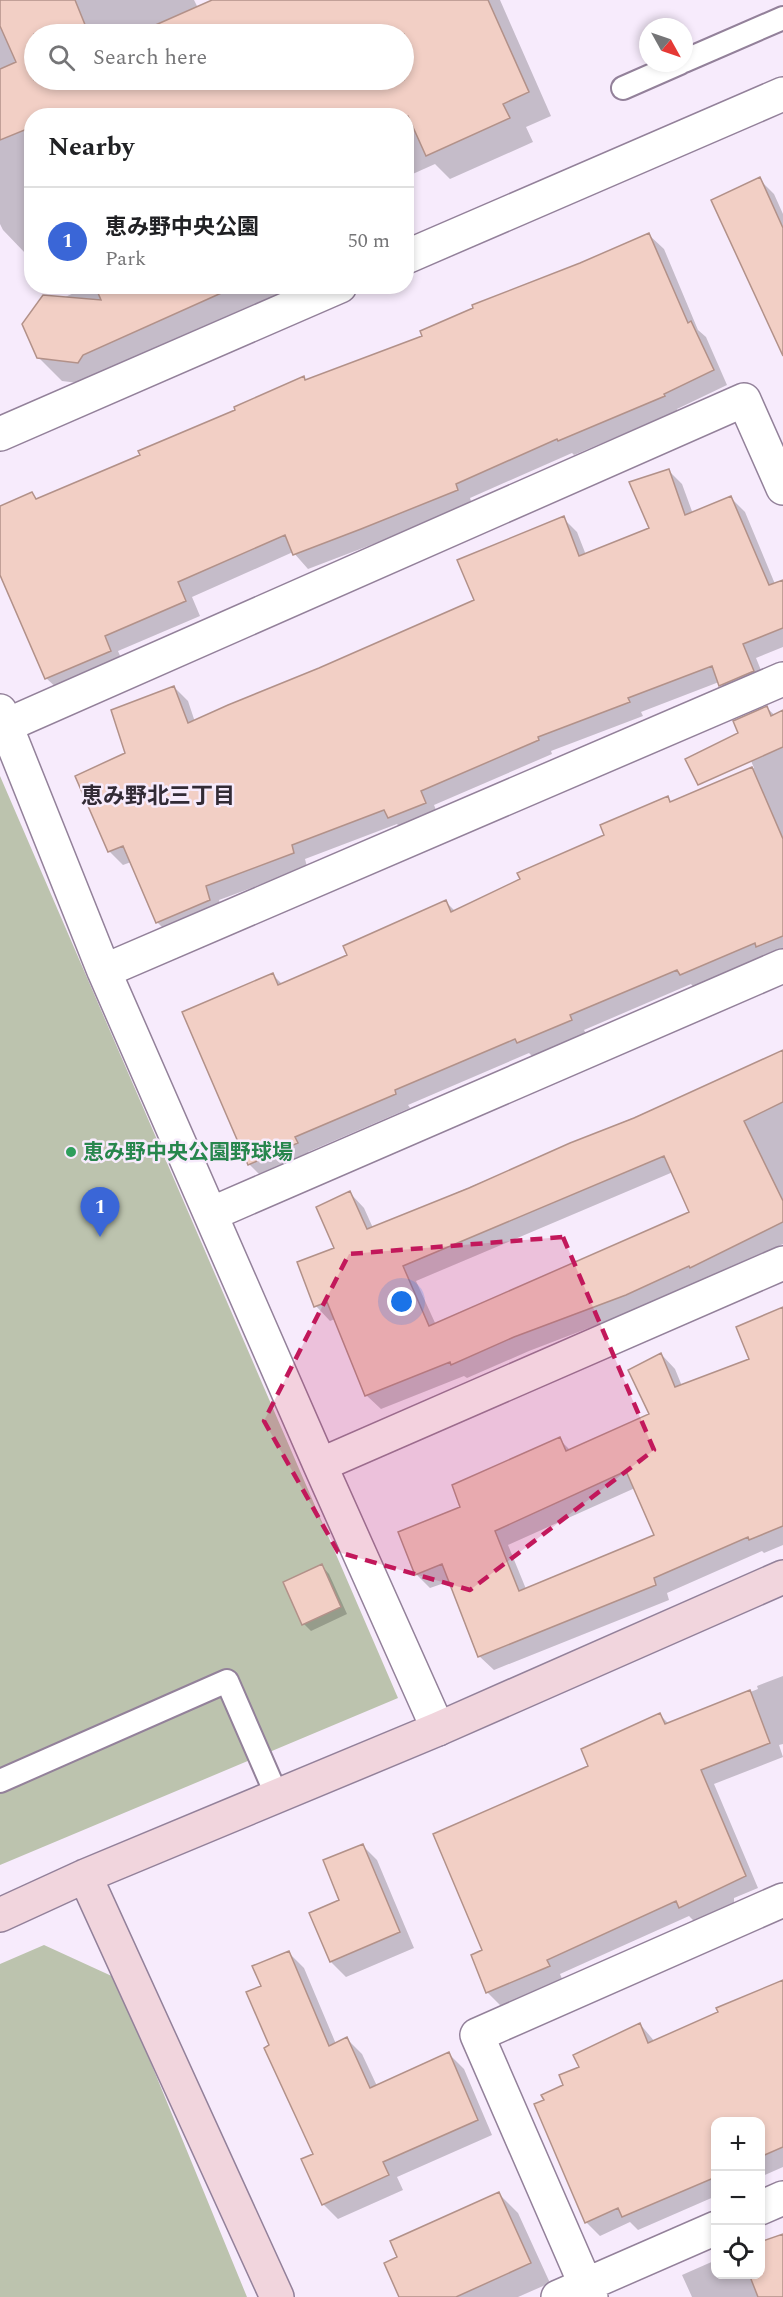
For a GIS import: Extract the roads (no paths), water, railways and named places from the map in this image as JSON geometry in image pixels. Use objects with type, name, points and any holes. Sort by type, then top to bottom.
[{"type":"street","points":[[414,255],[783,94]]},
{"type":"street","points":[[0,434],[322,294]]},
{"type":"street","points":[[438,1729],[104,971],[4,718],[744,400],[783,488]]},
{"type":"street","points":[[104,971],[783,679]]},
{"type":"street","points":[[211,1214],[783,966]]},
{"type":"street","points":[[320,1465],[783,1263]]},
{"type":"street","points":[[0,1915],[85,1876],[438,1729],[783,1577]]},
{"type":"street","points":[[85,1876],[277,2297]]},
{"type":"street","points":[[711,2230],[579,2293],[477,2035],[783,1900]]},
{"type":"street","points":[[765,2206],[783,2198]]},
{"type":"lane","points":[[693,57],[783,18]]},
{"type":"lane","points":[[623,88],[659,72]]},
{"type":"lane","points":[[0,1781],[227,1681],[277,1796]]},
{"type":"place","name":"恵み野中央公園野球場","points":[[71,1152]]},
{"type":"place","name":"恵み野中央公園","points":[[100,1237]]},
{"type":"district","name":"恵み野北三丁目","points":[[158,795]]}]
